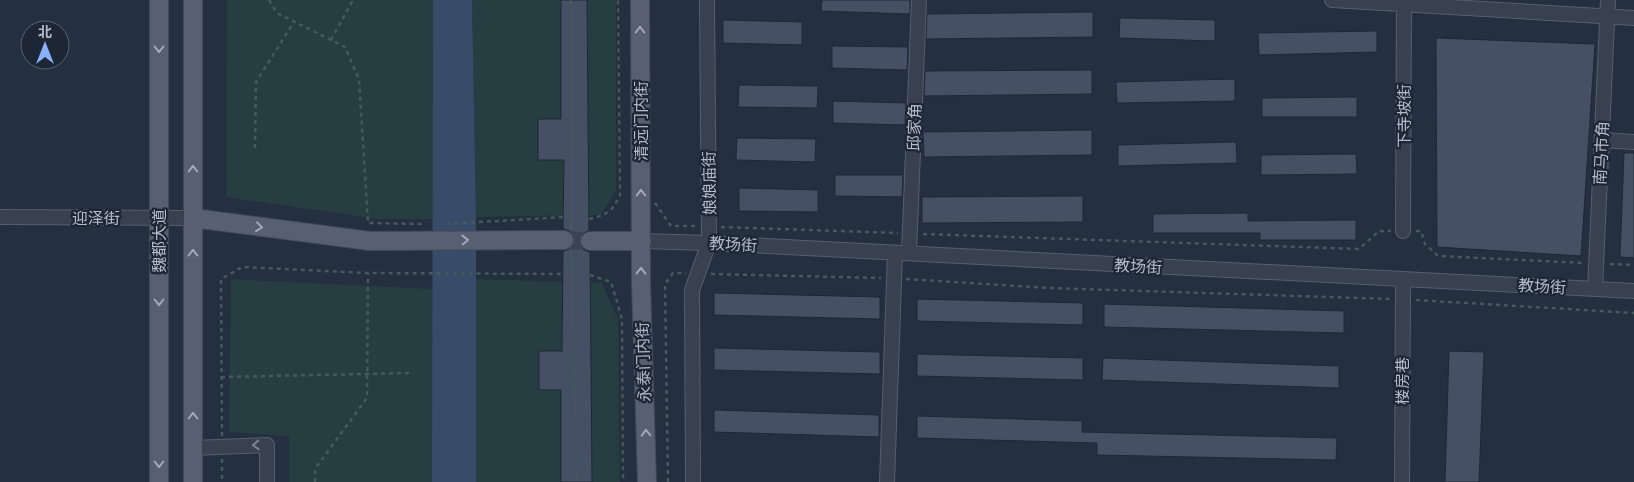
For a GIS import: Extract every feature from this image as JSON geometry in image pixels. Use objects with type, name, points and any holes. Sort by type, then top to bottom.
[{"type":"main road","name":"魏都大道","points":[[159,0],[159,482]]},
{"type":"main road","name":"魏都大道","points":[[193,0],[193,482]]},
{"type":"main road","name":"清远门内街","points":[[640,0],[642,242]]},
{"type":"main road","points":[[193,218],[370,241],[564,240]]},
{"type":"main road","points":[[590,241],[642,242]]},
{"type":"main road","name":"永泰门内街","points":[[642,242],[647,482]]},
{"type":"street","name":"娘娘庙街","points":[[692,482],[692,290],[709,243],[707,0]]},
{"type":"street","name":"邱家角","points":[[887,482],[894,278],[910,234],[919,0]]},
{"type":"street","points":[[1332,0],[1404,2],[1634,18]]},
{"type":"street","name":"南马市角","points":[[1595,289],[1608,0]]},
{"type":"street","name":"下寺坡街","points":[[1403,231],[1404,2]]},
{"type":"street","points":[[1602,140],[1634,142]]},
{"type":"street","name":"迎泽街","points":[[0,217],[193,218]]},
{"type":"street","name":"教场街","points":[[642,242],[709,243],[1634,291]]},
{"type":"street","name":"楼房巷","points":[[1402,482],[1403,280]]},
{"type":"street","points":[[193,448],[268,445],[267,482]]},
{"type":"path","points":[[269,0],[277,13],[345,47],[359,79],[368,223],[433,225]]},
{"type":"path","points":[[331,40],[353,0]]},
{"type":"path","points":[[589,219],[607,215],[614,209],[620,195],[618,0]]},
{"type":"path","points":[[255,148],[256,82],[294,22]]},
{"type":"path","points":[[442,224],[564,217]]},
{"type":"path","points":[[671,226],[1359,249],[1379,231],[1403,231],[1421,232],[1425,244],[1438,256],[1634,265]]},
{"type":"path","points":[[222,482],[221,278],[242,267],[368,273],[563,274]]},
{"type":"path","points":[[315,482],[315,469],[367,398],[368,273]]},
{"type":"path","points":[[668,482],[665,284],[673,273],[894,278],[1050,288],[1403,299],[1634,313]]},
{"type":"path","points":[[590,275],[611,282],[622,320],[624,482]]},
{"type":"path","points":[[222,377],[410,372]]},
{"type":"green space","points":[[227,0],[433,0],[433,219],[376,219],[226,197]]},
{"type":"green space","points":[[472,0],[616,0],[616,191],[601,215],[476,217]]},
{"type":"green space","points":[[231,279],[433,289],[432,482],[289,482],[289,436],[229,432]]},
{"type":"green space","points":[[476,279],[602,283],[618,319],[620,482],[476,482]]},
{"type":"water","points":[[433,0],[472,0],[476,217],[476,482],[432,482]]},
{"type":"building","points":[[561,0],[587,0],[589,230],[581,235],[579,241],[584,250],[590,252],[592,482],[561,482],[561,390],[539,390],[539,351],[562,351],[563,251],[570,249],[575,240],[570,231],[563,229],[564,160],[538,160],[538,119],[561,119]]},
{"type":"building","points":[[822,0],[910,0],[910,14],[821,11]]},
{"type":"building","points":[[1093,12],[1093,37],[926,39],[927,14]]},
{"type":"building","points":[[1120,18],[1215,20],[1215,41],[1119,38]]},
{"type":"building","points":[[723,20],[802,22],[802,45],[723,43]]},
{"type":"building","points":[[1377,31],[1377,52],[1259,55],[1258,33]]},
{"type":"building","points":[[1436,38],[1595,44],[1581,256],[1437,247]]},
{"type":"building","points":[[832,46],[908,47],[907,70],[832,68]]},
{"type":"building","points":[[1092,70],[1092,94],[924,96],[925,71]]},
{"type":"building","points":[[1235,79],[1235,101],[1117,103],[1116,82]]},
{"type":"building","points":[[739,85],[818,86],[817,108],[738,107]]},
{"type":"building","points":[[1357,97],[1357,117],[1262,117],[1262,98]]},
{"type":"building","points":[[833,101],[906,103],[905,125],[833,123]]},
{"type":"building","points":[[1092,130],[1092,155],[924,157],[923,132]]},
{"type":"building","points":[[737,138],[816,139],[815,162],[736,160]]},
{"type":"building","points":[[1236,142],[1237,163],[1118,166],[1118,145]]},
{"type":"building","points":[[1624,153],[1634,153],[1634,258],[1620,257]]},
{"type":"building","points":[[1356,154],[1357,174],[1261,175],[1261,155]]},
{"type":"building","points":[[835,175],[903,175],[902,197],[835,196]]},
{"type":"building","points":[[739,188],[818,190],[818,212],[739,211]]},
{"type":"building","points":[[1083,196],[1083,222],[922,223],[922,197]]},
{"type":"building","points":[[1248,213],[1248,221],[1356,220],[1356,240],[1260,240],[1260,233],[1153,233],[1153,214]]},
{"type":"building","points":[[714,293],[880,297],[880,319],[714,315]]},
{"type":"building","points":[[917,299],[1083,303],[1083,325],[917,321]]},
{"type":"building","points":[[1104,304],[1344,311],[1344,333],[1104,327]]},
{"type":"building","points":[[714,348],[880,352],[880,374],[714,370]]},
{"type":"building","points":[[1449,351],[1484,352],[1479,482],[1445,482]]},
{"type":"building","points":[[917,354],[1083,358],[1083,380],[917,376]]},
{"type":"building","points":[[1103,358],[1339,366],[1339,388],[1102,380]]},
{"type":"building","points":[[714,410],[879,415],[879,437],[714,432]]},
{"type":"building","points":[[917,416],[1082,421],[1082,432],[1337,438],[1336,460],[1097,455],[1097,443],[917,438]]},
{"type":"tunnel","points":[[564,240],[590,241]]}]
